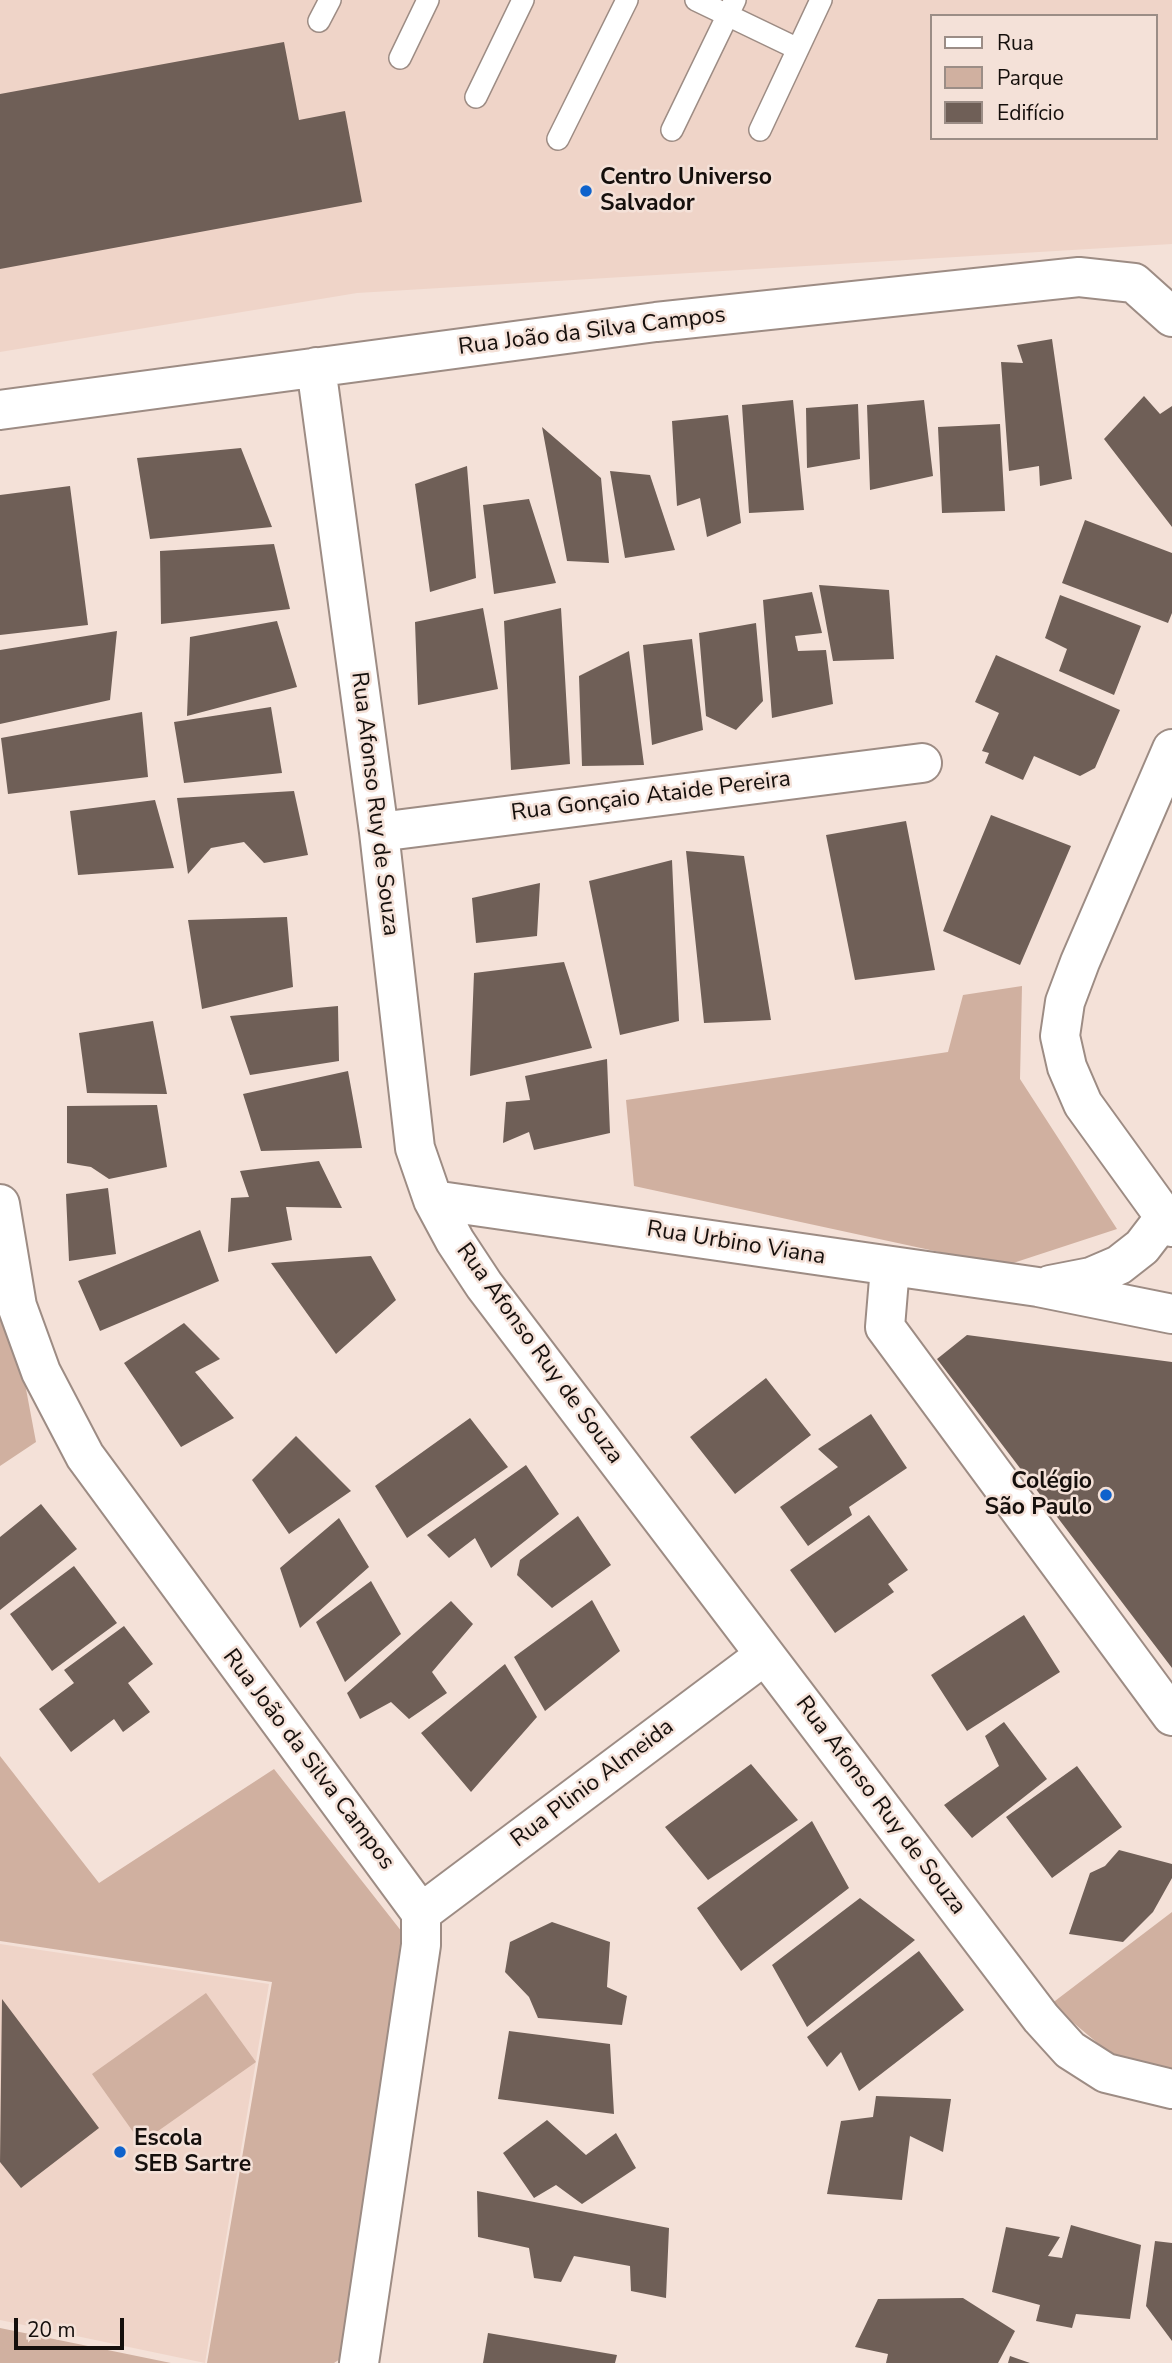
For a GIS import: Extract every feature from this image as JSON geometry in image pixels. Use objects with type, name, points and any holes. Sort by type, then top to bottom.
[{"type":"street","name":"Rua João da Silva Campos","points":[[0,410],[656,322],[1079,277],[1134,283],[1172,317]]},
{"type":"street","name":"Rua Afonso Ruy de Souza","points":[[316,367],[379,832],[415,1148],[433,1200],[455,1241],[484,1285],[1041,2018],[1070,2050],[1106,2073],[1172,2089]]},
{"type":"street","points":[[1168,1222],[1083,1104],[1067,1067],[1060,1037],[1065,1002],[1072,982],[1172,749]]},
{"type":"street","name":"Rua Gonçaio Ataide Pereira","points":[[379,832],[922,763]]},
{"type":"street","name":"Rua Urbino Viana","points":[[433,1200],[1038,1287],[1172,1314]]},
{"type":"street","name":"Rua João da Silva Campos","points":[[0,1204],[17,1306],[41,1372],[85,1457],[421,1913]]},
{"type":"street","name":"Rua Urbino Viana","points":[[1038,1287],[1091,1277],[1119,1265],[1168,1222]]},
{"type":"street","points":[[890,1267],[885,1327],[1172,1716]]},
{"type":"street","name":"Rua Plinio Almeida","points":[[421,1913],[765,1656]]},
{"type":"street","points":[[359,2363],[421,1945],[421,1913]]},
{"type":"lane","points":[[319,21],[330,0]]},
{"type":"lane","points":[[400,58],[428,0]]},
{"type":"lane","points":[[476,97],[523,0]]},
{"type":"lane","points":[[558,139],[627,0]]},
{"type":"lane","points":[[696,0],[732,8],[798,49]]},
{"type":"lane","points":[[760,131],[821,0]]},
{"type":"lane","points":[[672,130],[732,8]]},
{"type":"shaded area","name":"Centro Universo Salvador","points":[[0,0],[1172,0],[1172,244],[357,293],[0,352]]},
{"type":"shaded area","name":"Escola SEB Sartre","points":[[0,1944],[269,1984],[205,2363],[0,2320]]},
{"type":"green space","points":[[1022,986],[1020,1079],[1117,1229],[1004,1266],[634,1186],[626,1100],[948,1052],[963,995]]},
{"type":"green space","points":[[0,1251],[36,1442],[0,1466]]},
{"type":"green space","points":[[0,1756],[99,1883],[274,1769],[402,1932],[343,2357],[334,2363],[207,2363],[272,1982],[0,1941]]},
{"type":"green space","points":[[1172,1912],[1172,2072],[1113,2056],[1051,2004]]},
{"type":"green space","points":[[206,1993],[256,2062],[141,2143],[92,2074]]},
{"type":"green space","points":[[0,2328],[171,2363],[0,2363]]},
{"type":"building","points":[[284,42],[299,120],[345,111],[362,202],[0,269],[0,94]]},
{"type":"building","points":[[1052,339],[1072,479],[1040,486],[1039,466],[1009,471],[1001,362],[1023,363],[1017,345]]},
{"type":"building","points":[[1144,396],[1160,414],[1172,406],[1172,527],[1104,439]]},
{"type":"building","points":[[793,400],[804,510],[749,513],[742,405]]},
{"type":"building","points":[[924,400],[933,476],[870,490],[867,405]]},
{"type":"building","points":[[858,404],[860,459],[807,468],[806,408]]},
{"type":"building","points":[[728,415],[741,523],[707,537],[700,498],[677,506],[672,421]]},
{"type":"building","points":[[1000,424],[1005,511],[942,513],[938,427]]},
{"type":"building","points":[[542,427],[601,478],[609,563],[567,561]]},
{"type":"building","points":[[241,448],[272,527],[150,539],[137,458]]},
{"type":"building","points":[[467,466],[476,578],[430,592],[415,484]]},
{"type":"building","points":[[610,471],[650,475],[675,550],[625,558]]},
{"type":"building","points":[[70,486],[88,625],[0,635],[0,495]]},
{"type":"building","points":[[529,499],[556,583],[494,594],[483,505]]},
{"type":"building","points":[[1085,520],[1172,553],[1172,613],[1168,623],[1062,583]]},
{"type":"building","points":[[274,544],[290,609],[161,624],[160,551]]},
{"type":"building","points":[[819,585],[889,590],[894,659],[833,661]]},
{"type":"building","points":[[812,592],[822,633],[795,636],[798,651],[826,650],[833,704],[772,718],[763,600]]},
{"type":"building","points":[[1060,595],[1141,626],[1114,695],[1059,671],[1067,649],[1045,638]]},
{"type":"building","points":[[483,608],[498,689],[418,705],[415,622]]},
{"type":"building","points":[[561,608],[570,764],[511,770],[504,621]]},
{"type":"building","points":[[277,621],[297,687],[187,716],[190,637]]},
{"type":"building","points":[[756,623],[763,701],[736,730],[706,716],[699,633]]},
{"type":"building","points":[[117,631],[110,700],[0,724],[0,650]]},
{"type":"building","points":[[692,639],[703,730],[652,745],[643,645]]},
{"type":"building","points":[[629,651],[644,765],[582,766],[579,676]]},
{"type":"building","points":[[996,655],[1120,710],[1095,768],[1080,776],[1034,756],[1023,780],[985,763],[989,753],[982,751],[999,713],[975,702]]},
{"type":"building","points":[[271,707],[282,773],[184,783],[174,722]]},
{"type":"building","points":[[142,712],[148,777],[8,794],[1,738]]},
{"type":"building","points":[[294,791],[308,855],[264,863],[244,842],[211,848],[188,874],[177,798]]},
{"type":"building","points":[[155,800],[174,868],[78,875],[70,811]]},
{"type":"building","points":[[991,815],[1071,846],[1020,965],[943,931]]},
{"type":"building","points":[[906,821],[935,970],[855,980],[826,835]]},
{"type":"building","points":[[686,851],[744,856],[771,1020],[704,1023]]},
{"type":"building","points":[[672,860],[679,1021],[620,1035],[589,881]]},
{"type":"building","points":[[540,883],[537,936],[476,943],[472,898]]},
{"type":"building","points":[[287,917],[293,987],[202,1009],[188,920]]},
{"type":"building","points":[[564,962],[592,1048],[470,1076],[474,973]]},
{"type":"building","points":[[338,1006],[339,1061],[250,1075],[230,1016]]},
{"type":"building","points":[[153,1021],[167,1094],[87,1093],[79,1033]]},
{"type":"building","points":[[607,1059],[610,1133],[534,1150],[529,1132],[503,1143],[506,1102],[530,1100],[525,1076]]},
{"type":"building","points":[[348,1071],[362,1148],[261,1151],[243,1094]]},
{"type":"building","points":[[157,1105],[167,1167],[109,1179],[91,1167],[67,1163],[67,1106]]},
{"type":"building","points":[[319,1161],[342,1208],[286,1207],[292,1240],[228,1252],[231,1198],[249,1197],[240,1171]]},
{"type":"building","points":[[108,1188],[116,1254],[69,1261],[66,1194]]},
{"type":"building","points":[[200,1230],[219,1281],[100,1331],[78,1281]]},
{"type":"building","points":[[371,1256],[396,1300],[336,1354],[271,1263]]},
{"type":"building","points":[[184,1323],[220,1359],[195,1372],[234,1418],[181,1447],[124,1363]]},
{"type":"building","name":"Colégio São Paulo","points":[[967,1335],[1172,1362],[1172,1668],[937,1359]]},
{"type":"building","points":[[766,1378],[811,1435],[735,1494],[690,1437]]},
{"type":"building","points":[[871,1414],[907,1468],[849,1507],[852,1515],[808,1546],[780,1507],[838,1467],[818,1449]]},
{"type":"building","points":[[470,1418],[508,1467],[407,1538],[375,1486]]},
{"type":"building","points":[[296,1436],[351,1491],[289,1534],[252,1480]]},
{"type":"building","points":[[526,1465],[559,1514],[491,1568],[475,1538],[449,1558],[427,1535]]},
{"type":"building","points":[[41,1504],[77,1549],[0,1610],[0,1537]]},
{"type":"building","points":[[869,1515],[908,1570],[888,1584],[894,1592],[835,1633],[790,1570]]},
{"type":"building","points":[[578,1516],[611,1565],[552,1608],[517,1575],[520,1560]]},
{"type":"building","points":[[339,1518],[369,1567],[300,1628],[280,1568]]},
{"type":"building","points":[[74,1566],[117,1623],[52,1671],[10,1614]]},
{"type":"building","points":[[371,1581],[401,1634],[345,1682],[316,1622]]},
{"type":"building","points":[[592,1600],[620,1651],[545,1711],[514,1657]]},
{"type":"building","points":[[451,1601],[473,1624],[432,1672],[447,1693],[409,1719],[391,1702],[360,1719],[347,1693]]},
{"type":"building","points":[[1024,1615],[1060,1672],[967,1731],[931,1675]]},
{"type":"building","points":[[124,1626],[153,1664],[128,1683],[150,1712],[123,1732],[114,1719],[71,1752],[39,1709],[74,1683],[64,1670]]},
{"type":"building","points":[[505,1664],[537,1717],[471,1792],[421,1733]]},
{"type":"building","points":[[1004,1722],[1047,1779],[972,1838],[944,1805],[999,1766],[985,1736]]},
{"type":"building","points":[[751,1764],[798,1820],[708,1880],[665,1827]]},
{"type":"building","points":[[1077,1766],[1122,1827],[1052,1878],[1006,1817]]},
{"type":"building","points":[[812,1821],[849,1888],[741,1971],[697,1908]]},
{"type":"building","points":[[1119,1850],[1172,1864],[1172,1878],[1153,1912],[1123,1942],[1069,1934],[1090,1873],[1105,1866]]},
{"type":"building","points":[[860,1898],[915,1940],[807,2027],[772,1965]]},
{"type":"building","points":[[552,1922],[610,1942],[607,1987],[627,1996],[622,2025],[538,2018],[529,1997],[505,1972],[510,1942]]},
{"type":"building","points":[[919,1951],[964,2010],[859,2091],[841,2052],[827,2067],[807,2037]]},
{"type":"building","points":[[2,1999],[99,2128],[21,2188],[0,2162]]},
{"type":"building","points":[[509,2031],[610,2044],[614,2114],[498,2099]]},
{"type":"building","points":[[876,2096],[951,2099],[943,2152],[910,2136],[902,2200],[827,2194],[841,2121],[873,2117]]},
{"type":"building","points":[[547,2120],[586,2155],[616,2133],[636,2168],[582,2204],[556,2185],[534,2198],[503,2153]]},
{"type":"building","points":[[477,2191],[669,2228],[666,2298],[631,2291],[630,2266],[574,2256],[561,2282],[534,2278],[529,2248],[478,2237]]},
{"type":"building","points":[[1071,2225],[1141,2245],[1130,2319],[1076,2314],[1072,2328],[1036,2321],[1040,2305],[992,2292],[1006,2227],[1060,2237],[1048,2256],[1062,2258]]},
{"type":"building","points":[[1155,2241],[1172,2243],[1172,2341],[1146,2306]]},
{"type":"building","points":[[963,2298],[1015,2331],[998,2363],[886,2363],[888,2354],[855,2347],[878,2299]]},
{"type":"building","points":[[488,2333],[617,2355],[615,2363],[483,2363]]},
{"type":"building","points":[[1010,2356],[1030,2363],[1008,2363]]},
{"type":"place","name":"Centro Universo Salvador","points":[[586,191]]},
{"type":"place","name":"Colégio São Paulo","points":[[1106,1495]]},
{"type":"place","name":"Escola SEB Sartre","points":[[120,2152]]}]
